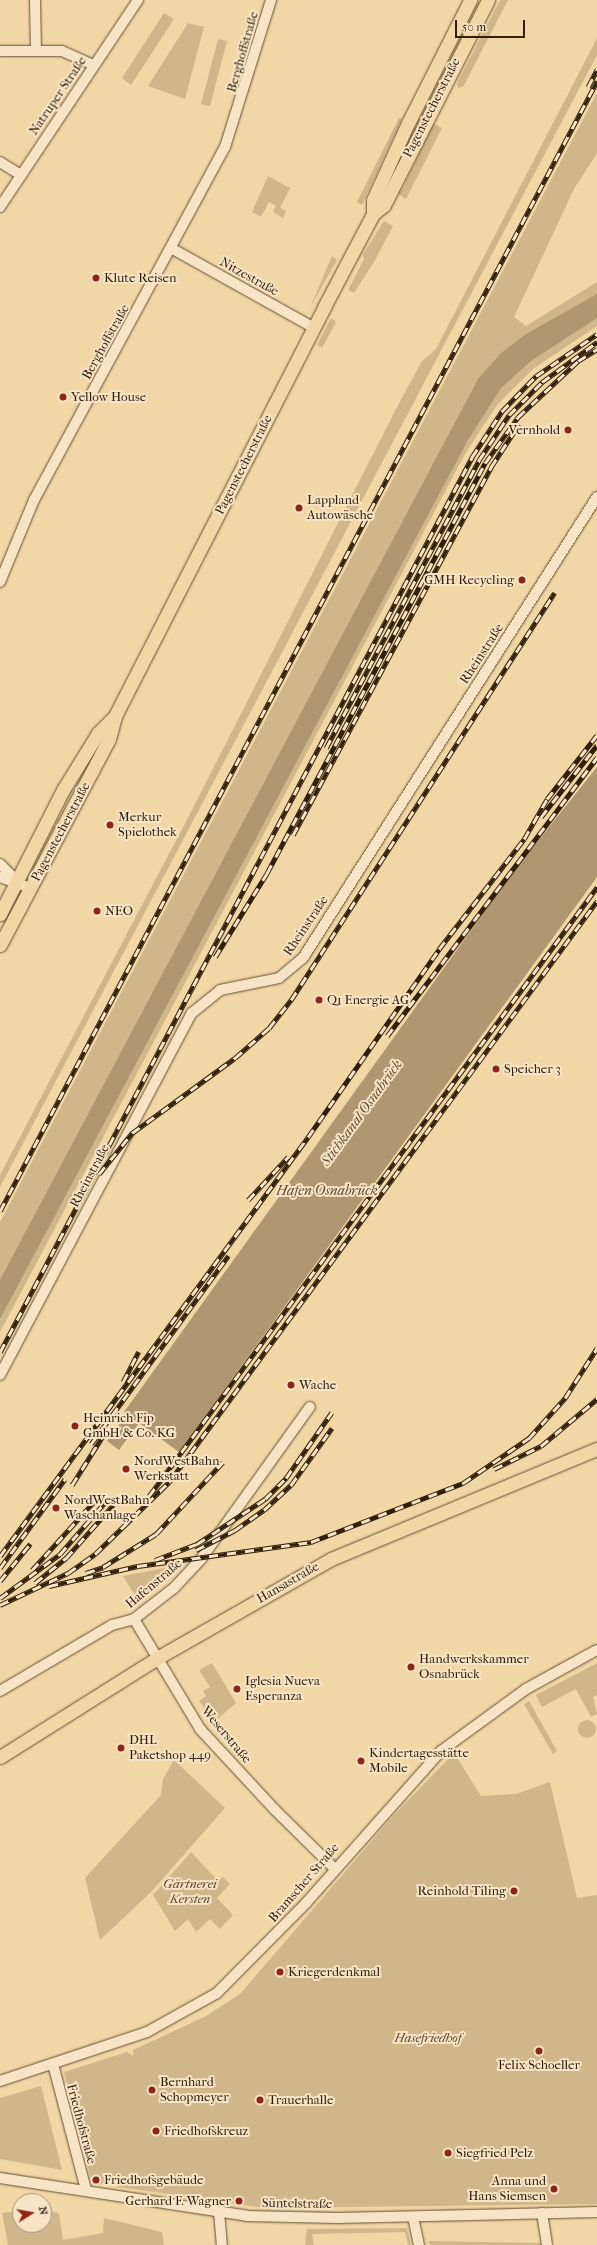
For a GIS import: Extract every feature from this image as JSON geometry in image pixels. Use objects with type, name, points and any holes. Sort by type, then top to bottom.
[{"type":"main road","name":"Pagenstecherstraße","points":[[0,945],[109,739],[115,716],[373,214],[374,200],[399,144],[470,0]]},
{"type":"main road","name":"Pagenstecherstraße","points":[[373,214],[384,205],[488,0]]},
{"type":"main road","name":"Pagenstecherstraße","points":[[0,914],[16,880],[98,733],[115,716]]},
{"type":"main road","name":"Hansastraße","points":[[0,1757],[157,1658],[331,1559],[597,1449]]},
{"type":"street","points":[[35,0],[36,50]]},
{"type":"street","name":"Natruper Straße","points":[[0,207],[138,0]]},
{"type":"street","name":"Berghoffstraße","points":[[0,582],[34,500],[171,248],[231,133],[271,0]]},
{"type":"street","points":[[0,51],[62,51],[94,65]]},
{"type":"street","points":[[0,162],[21,175]]},
{"type":"street","name":"Nitzestraße","points":[[171,248],[314,328]]},
{"type":"street","name":"Rheinstraße","points":[[0,1375],[192,1013],[220,990],[279,978],[303,958],[597,497]]},
{"type":"street","points":[[0,864],[16,880],[31,888]]},
{"type":"street","points":[[0,877],[16,880]]},
{"type":"street","name":"Hafenstraße","points":[[0,1691],[112,1625],[134,1619],[190,1572],[310,1407]]},
{"type":"street","name":"Weserstraße","points":[[134,1619],[200,1729],[275,1810],[335,1869]]},
{"type":"street","name":"Bramscher Straße","points":[[0,2081],[157,2028],[218,1993],[335,1869],[441,1751],[526,1689],[597,1650]]},
{"type":"street","name":"Friedhofstraße","points":[[53,2064],[86,2190]]},
{"type":"street","name":"Süntelstraße","points":[[0,2178],[86,2190],[219,2212],[304,2217],[413,2217],[597,2212]]},
{"type":"street","points":[[219,2212],[222,2245]]},
{"type":"street","points":[[542,2213],[547,2245]]},
{"type":"street","points":[[413,2217],[419,2245]]},
{"type":"green space","points":[[500,0],[508,0],[463,87],[458,88],[457,83]]},
{"type":"green space","points":[[164,13],[174,19],[131,85],[122,78]]},
{"type":"green space","points":[[188,23],[204,27],[185,99],[148,86]]},
{"type":"green space","points":[[597,38],[597,55],[0,1187],[0,1175],[192,810],[397,407],[422,361],[436,349]]},
{"type":"green space","points":[[218,39],[227,41],[210,106],[201,104]]},
{"type":"green space","points":[[597,93],[597,153],[574,189],[514,317],[526,326],[597,282],[597,326],[533,369],[497,405],[465,454],[0,1332],[0,1222]]},
{"type":"green space","points":[[399,118],[402,119],[362,205],[357,202]]},
{"type":"green space","points":[[433,123],[442,128],[406,199],[397,193],[402,190]]},
{"type":"green space","points":[[268,176],[290,188],[280,208],[286,211],[283,218],[273,212],[276,206],[269,202],[261,217],[252,212]]},
{"type":"green space","points":[[384,221],[393,226],[374,262],[354,293],[348,290],[364,259],[363,254]]},
{"type":"green space","points":[[332,256],[337,260],[310,308]]},
{"type":"green space","points":[[331,318],[336,322],[322,348],[317,345]]},
{"type":"green space","points":[[165,1568],[168,1574],[134,1594],[123,1576]]},
{"type":"green space","points":[[212,1663],[236,1703],[214,1722],[199,1701],[206,1696],[203,1691],[210,1687],[199,1670]]},
{"type":"green space","points":[[597,1663],[597,1695],[593,1697],[597,1714],[591,1717],[576,1689],[542,1707],[536,1695]]},
{"type":"green space","points":[[529,1701],[557,1751],[553,1754],[524,1704]]},
{"type":"green space","points":[[587,1720],[591,1721],[595,1725],[595,1733],[591,1737],[587,1738],[583,1737],[579,1733],[578,1729],[579,1725],[583,1721]]},
{"type":"green space","name":"Hasefriedhof","points":[[454,1753],[481,1796],[516,1794],[550,1782],[577,1898],[597,1895],[597,2204],[265,2208],[92,2183],[64,2072],[127,2052],[133,2056],[133,2050],[206,2016],[240,1994],[393,1816]]},
{"type":"green space","points":[[174,1760],[225,1808],[151,1892],[100,1940],[85,1878],[161,1795],[163,1779]]},
{"type":"green space","name":"Gärtnerei Kersten","points":[[191,1852],[218,1881],[223,1877],[230,1884],[217,1898],[233,1915],[220,1929],[210,1919],[196,1932],[188,1919],[175,1931],[153,1895]]},
{"type":"green space","points":[[41,2086],[62,2170],[0,2159],[0,2098]]},
{"type":"green space","points":[[12,2212],[12,2233],[52,2233],[52,2212],[59,2213],[63,2240],[103,2233],[104,2218],[162,2232],[164,2245],[8,2245],[2,2213]]},
{"type":"green space","points":[[407,2228],[411,2245],[408,2245],[405,2232],[312,2234],[314,2245],[305,2245],[307,2229]]},
{"type":"green space","points":[[429,2241],[542,2243],[542,2245],[430,2245]]},
{"type":"water","points":[[597,294],[597,318],[531,361],[501,388],[468,440],[0,1319],[0,1280],[478,379],[501,353],[526,334]]},
{"type":"water","name":"Hafen Osnabrück","points":[[597,767],[597,877],[179,1452],[139,1423],[119,1450],[107,1441],[127,1414],[124,1412],[513,872]]},
{"type":"railway","points":[[588,87],[597,69]]},
{"type":"railway","points":[[0,1211],[597,81]]},
{"type":"railway","points":[[0,1352],[472,457],[502,411],[536,376],[597,334]]},
{"type":"railway","points":[[326,748],[479,460],[509,415],[542,382],[597,342]]},
{"type":"railway","points":[[215,957],[267,873],[485,463],[518,417],[578,361],[597,349]]},
{"type":"railway","points":[[293,835],[491,467],[519,424]]},
{"type":"railway","points":[[99,1174],[132,1133],[235,1058],[269,1028],[291,1000],[554,593]]},
{"type":"railway","points":[[0,1556],[308,1137],[439,949],[524,839],[547,799],[597,735]]},
{"type":"railway","points":[[541,817],[597,745]]},
{"type":"railway","points":[[387,1036],[597,757]]},
{"type":"railway","points":[[149,1496],[597,887]]},
{"type":"railway","points":[[0,1605],[68,1573],[95,1554],[169,1482],[597,901]]},
{"type":"railway","points":[[248,1200],[288,1157]]},
{"type":"railway","points":[[91,1444],[228,1256]]},
{"type":"railway","points":[[49,1586],[138,1566],[311,1542],[463,1483],[529,1438],[565,1398],[597,1348]]},
{"type":"railway","points":[[123,1382],[138,1352]]},
{"type":"railway","points":[[494,1469],[541,1446],[597,1399]]},
{"type":"railway","points":[[155,1560],[197,1544],[265,1499],[286,1478],[332,1412]]},
{"type":"railway","points":[[196,1550],[235,1530],[264,1510],[291,1485],[332,1428]]},
{"type":"railway","points":[[72,1485],[104,1434]]},
{"type":"railway","points":[[86,1573],[103,1567],[156,1534],[223,1462]]},
{"type":"railway","points":[[0,1568],[65,1479]]},
{"type":"railway","points":[[32,1570],[100,1495]]},
{"type":"railway","points":[[0,1598],[60,1554],[107,1500]]},
{"type":"railway","points":[[35,1583],[66,1558],[113,1505]]},
{"type":"railway","points":[[0,1581],[30,1544]]},
{"type":"place","name":"Klute Reisen","points":[[96,278]]},
{"type":"place","name":"Yellow House","points":[[63,397]]},
{"type":"place","name":"Vernhold","points":[[568,430]]},
{"type":"place","name":"Lappland Autowäsche","points":[[299,508]]},
{"type":"place","name":"GMH Recycling","points":[[522,580]]},
{"type":"place","name":"Merkur Spielothek","points":[[110,825]]},
{"type":"place","name":"NEO","points":[[97,911]]},
{"type":"place","name":"Q1 Energie AG","points":[[319,1000]]},
{"type":"place","name":"Speicher 3","points":[[496,1069]]},
{"type":"place","name":"Wache","points":[[291,1385]]},
{"type":"place","name":"Heinrich Fip GmbH & Co. KG","points":[[75,1426]]},
{"type":"place","name":"NordWestBahn Werkstatt","points":[[126,1469]]},
{"type":"place","name":"NordWestBahn Waschanlage","points":[[56,1508]]},
{"type":"place","name":"Handwerkskammer Osnabrück","points":[[411,1667]]},
{"type":"place","name":"Iglesia Nueva Esperanza","points":[[237,1689]]},
{"type":"place","name":"DHL Paketshop 449","points":[[121,1748]]},
{"type":"place","name":"Kindertagesstätte Mobile","points":[[361,1761]]},
{"type":"place","name":"Reinhold Tiling","points":[[514,1891]]},
{"type":"place","name":"Kriegerdenkmal","points":[[280,1972]]},
{"type":"place","name":"Felix Schoeller","points":[[539,2051]]},
{"type":"place","name":"Bernhard Schopmeyer","points":[[152,2090]]},
{"type":"place","name":"Trauerhalle","points":[[260,2100]]},
{"type":"place","name":"Friedhofskreuz","points":[[156,2131]]},
{"type":"place","name":"Siegfried Pelz","points":[[448,2153]]},
{"type":"place","name":"Friedhofsgebäude","points":[[96,2180]]},
{"type":"place","name":"Anna und Hans Siemsen","points":[[554,2189]]},
{"type":"place","name":"Gerhard F. Wagner","points":[[239,2201]]},
{"type":"water label","name":"Stichkanal Osnabrück","points":[[362,1113]]}]
